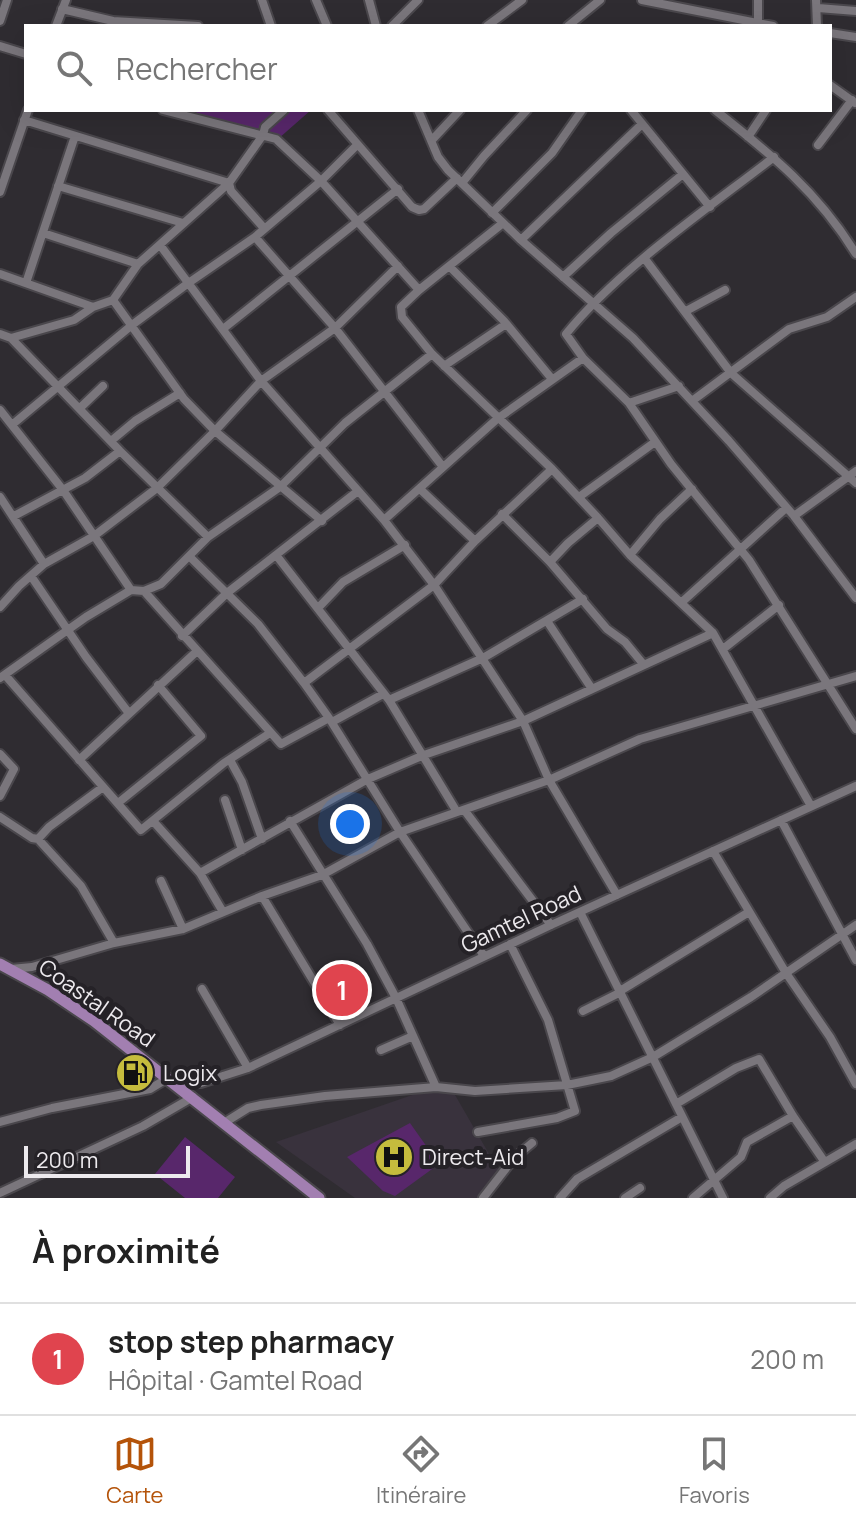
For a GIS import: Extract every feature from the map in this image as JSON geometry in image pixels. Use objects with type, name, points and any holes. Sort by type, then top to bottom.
[{"type":"main road","name":"Coastal Road","points":[[5,966],[67,1002],[319,1198]]},
{"type":"street","points":[[0,21],[7,0]]},
{"type":"street","points":[[262,0],[270,24]]},
{"type":"street","points":[[316,0],[326,24]]},
{"type":"street","points":[[369,0],[375,24]]},
{"type":"street","points":[[394,24],[418,0]]},
{"type":"street","points":[[490,24],[522,0]]},
{"type":"street","points":[[570,24],[600,0]]},
{"type":"street","points":[[642,0],[753,24]]},
{"type":"street","points":[[758,0],[758,24]]},
{"type":"street","points":[[57,24],[64,4],[113,21],[167,24]]},
{"type":"street","points":[[817,4],[856,11]]},
{"type":"street","points":[[832,33],[856,37]]},
{"type":"street","points":[[0,46],[24,53]]},
{"type":"street","points":[[818,145],[854,102],[832,86]]},
{"type":"street","points":[[1,187],[27,112]]},
{"type":"street","points":[[11,338],[74,320],[93,307],[113,300],[138,264],[229,183],[263,135],[265,127],[282,112]]},
{"type":"street","points":[[330,112],[412,207],[419,210],[460,180],[525,112]]},
{"type":"street","points":[[419,112],[438,157],[492,213],[633,338],[679,386],[794,516],[856,598]]},
{"type":"street","points":[[432,140],[458,112]]},
{"type":"street","points":[[492,213],[552,153],[581,112]]},
{"type":"street","points":[[633,112],[710,207]]},
{"type":"street","points":[[717,112],[774,157],[836,221],[856,254]]},
{"type":"street","points":[[748,137],[765,112]]},
{"type":"street","points":[[193,114],[282,143],[321,181],[419,290]]},
{"type":"street","points":[[24,120],[229,183]]},
{"type":"street","points":[[521,240],[642,124]]},
{"type":"street","points":[[26,283],[75,136]]},
{"type":"street","points":[[13,424],[132,325],[255,237],[263,227],[321,181],[357,145]]},
{"type":"street","points":[[774,157],[645,259],[566,334],[583,358],[629,403],[655,442],[740,549],[779,605],[856,729]]},
{"type":"street","points":[[563,277],[683,174]]},
{"type":"street","points":[[229,183],[231,191],[263,227]]},
{"type":"street","points":[[58,186],[183,223]]},
{"type":"street","points":[[223,329],[398,189]]},
{"type":"street","points":[[503,223],[419,290],[400,311],[432,354],[552,469],[630,555],[713,633],[811,806]]},
{"type":"street","points":[[43,233],[138,264]]},
{"type":"street","points":[[255,237],[335,328],[443,467]]},
{"type":"street","points":[[160,245],[261,381],[384,520],[434,585],[523,721],[549,780],[617,895]]},
{"type":"street","points":[[645,259],[731,373],[854,477],[794,516]]},
{"type":"street","points":[[0,607],[4,594],[44,564],[94,536],[157,488],[261,381],[335,328],[398,266]]},
{"type":"street","points":[[450,267],[506,324],[552,379]]},
{"type":"street","points":[[0,274],[93,307]]},
{"type":"street","points":[[686,311],[725,290]]},
{"type":"street","points":[[692,401],[789,329],[827,317],[856,297]]},
{"type":"street","points":[[113,300],[180,393],[215,431],[322,521]]},
{"type":"street","points":[[444,366],[506,324]]},
{"type":"street","points":[[0,334],[11,338],[208,537]]},
{"type":"street","points":[[270,733],[230,760],[141,830],[2,677],[86,617],[131,590],[144,591],[161,584],[208,537],[280,487],[318,447],[432,354]]},
{"type":"street","points":[[384,520],[497,419],[583,358]]},
{"type":"street","points":[[80,408],[103,386]]},
{"type":"street","points":[[629,403],[679,386]]},
{"type":"street","points":[[111,441],[135,421],[180,393]]},
{"type":"street","points":[[0,410],[63,490],[131,590]]},
{"type":"street","points":[[579,497],[655,442]]},
{"type":"street","points":[[14,516],[63,490],[120,451]]},
{"type":"street","points":[[304,683],[434,585],[502,514],[552,469]]},
{"type":"street","points":[[420,489],[475,541]]},
{"type":"street","points":[[630,555],[660,519],[692,489]]},
{"type":"street","points":[[182,636],[227,593],[358,491]]},
{"type":"street","points":[[0,497],[44,564]]},
{"type":"street","points":[[682,602],[786,508]]},
{"type":"street","points":[[502,514],[644,665]]},
{"type":"street","points":[[550,562],[598,518]]},
{"type":"street","points":[[319,607],[343,582],[405,545]]},
{"type":"street","points":[[276,555],[386,697],[461,812],[551,925]]},
{"type":"street","points":[[189,556],[258,624],[304,683],[484,956]]},
{"type":"street","points":[[31,576],[128,712]]},
{"type":"street","points":[[144,591],[281,744],[330,720],[483,658],[583,599]]},
{"type":"street","points":[[723,649],[779,605]]},
{"type":"street","points":[[547,621],[592,689]]},
{"type":"street","points":[[200,873],[368,779],[424,755],[523,721],[713,633]]},
{"type":"street","points":[[79,760],[196,652]]},
{"type":"street","points":[[5,966],[32,967],[114,943],[183,929],[322,875],[400,832],[549,780],[640,739],[856,676]]},
{"type":"street","points":[[118,803],[201,736],[158,685]]},
{"type":"street","points":[[0,754],[14,769],[0,796]]},
{"type":"street","points":[[230,760],[242,782],[262,839]]},
{"type":"street","name":"Gamtel Road","points":[[171,1081],[201,1083],[248,1068],[856,786]]},
{"type":"street","points":[[38,839],[49,827],[103,787]]},
{"type":"street","points":[[225,800],[242,850]]},
{"type":"street","points":[[0,817],[38,839],[81,886],[114,943]]},
{"type":"street","points":[[781,820],[856,960]]},
{"type":"street","points":[[153,821],[200,873],[223,912]]},
{"type":"street","points":[[290,821],[367,944],[396,998],[436,1087]]},
{"type":"street","points":[[713,851],[786,973],[830,1037],[856,1084]]},
{"type":"street","points":[[161,881],[183,929]]},
{"type":"street","points":[[262,896],[340,1025]]},
{"type":"street","points":[[580,912],[723,1198]]},
{"type":"street","points":[[583,1011],[620,992],[749,912]]},
{"type":"street","points":[[224,1123],[248,1108],[325,1096],[436,1087],[475,1091],[567,1085],[611,1076],[653,1057],[751,997],[856,925]]},
{"type":"street","points":[[478,1132],[557,1118],[575,1111],[548,1020],[510,944]]},
{"type":"street","points":[[202,989],[248,1068]]},
{"type":"street","points":[[381,1050],[413,1036]]},
{"type":"street","points":[[676,1104],[736,1068],[759,1059],[824,1161]]},
{"type":"street","points":[[0,1122],[52,1108],[150,1089],[171,1081]]},
{"type":"street","points":[[0,1192],[143,1126],[193,1097]]},
{"type":"street","points":[[693,1198],[741,1157],[747,1142],[793,1116]]},
{"type":"street","points":[[560,1198],[577,1179],[682,1117]]},
{"type":"street","points":[[483,1198],[514,1158],[532,1143]]},
{"type":"street","points":[[770,1198],[852,1146],[856,1158]]},
{"type":"street","points":[[625,1198],[640,1188]]},
{"type":"shaded area","points":[[196,112],[309,112],[278,139]]},
{"type":"shaded area","points":[[342,964],[365,1001],[340,1013],[319,979]]},
{"type":"shaded area","name":"Direct-Aid","points":[[451,1088],[500,1173],[480,1198],[355,1198],[276,1142],[418,1093]]},
{"type":"shaded area","points":[[410,1123],[439,1164],[395,1196],[383,1191],[347,1157]]},
{"type":"shaded area","points":[[185,1137],[235,1177],[218,1198],[185,1198],[155,1174]]},
{"type":"place","name":"stop step pharmacy","points":[[342,990]]},
{"type":"place","name":"Logix","points":[[135,1073]]},
{"type":"place","name":"Direct-Aid","points":[[394,1157]]}]
